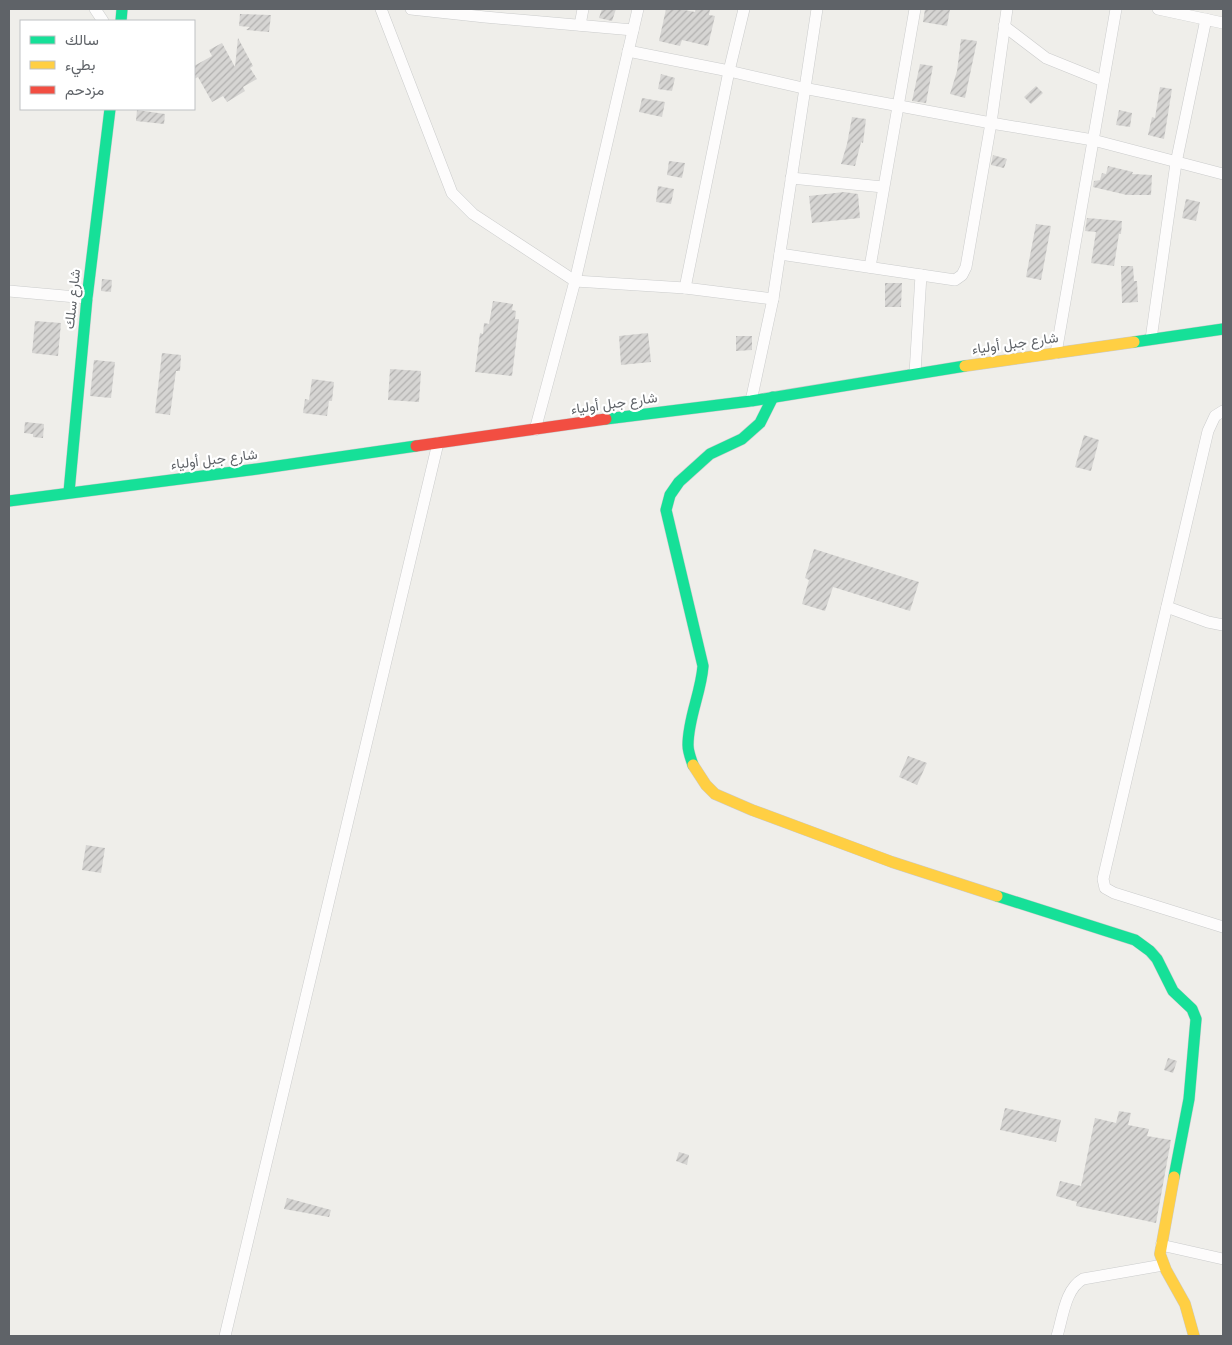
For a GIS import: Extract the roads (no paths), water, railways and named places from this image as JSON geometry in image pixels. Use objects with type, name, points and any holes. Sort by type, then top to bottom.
[{"type":"main road","name":"شارع سلك","points":[[69,492],[87,298],[110,110]]},
{"type":"main road","name":"شارع جبل أولياء","points":[[9,501],[257,469],[637,414],[751,401],[915,373],[1223,329]]},
{"type":"main road","points":[[773,397],[760,423],[742,439],[710,454],[679,482],[670,496],[666,510],[703,666],[702,682],[690,727],[688,747],[694,768],[715,794],[752,810],[892,862],[1135,940],[1153,952],[1161,963],[1175,995],[1190,1005],[1194,1010],[1196,1020],[1189,1099],[1160,1254],[1163,1266],[1181,1294],[1189,1312],[1194,1336]]},
{"type":"street","points":[[95,9],[102,20]]},
{"type":"street","points":[[381,9],[452,193],[473,214],[575,281],[685,288],[773,298]]},
{"type":"street","points":[[411,9],[486,13],[633,30]]},
{"type":"street","points":[[580,25],[583,9]]},
{"type":"street","points":[[536,430],[575,281],[638,9]]},
{"type":"street","points":[[685,288],[729,71],[744,9]]},
{"type":"street","points":[[751,401],[773,298],[803,88],[817,9]]},
{"type":"street","points":[[870,267],[915,9]]},
{"type":"street","points":[[780,254],[955,280],[962,275],[966,267],[991,123],[1007,9]]},
{"type":"street","points":[[1056,353],[1116,9]]},
{"type":"street","points":[[1158,9],[1182,11],[1223,24]]},
{"type":"street","points":[[1151,339],[1176,163],[1206,19]]},
{"type":"street","points":[[1004,26],[1046,58],[1103,81]]},
{"type":"street","points":[[628,52],[729,71],[803,88],[1093,140],[1223,174]]},
{"type":"street","points":[[791,178],[884,187]]},
{"type":"street","points":[[915,373],[921,275]]},
{"type":"street","points":[[9,291],[87,298]]},
{"type":"street","points":[[1223,411],[1215,416],[1208,431],[1103,879],[1105,888],[1114,893],[1223,927]]},
{"type":"street","points":[[225,1336],[438,443]]},
{"type":"street","points":[[1166,607],[1208,622],[1223,625]]},
{"type":"street","points":[[1161,1245],[1223,1259]]},
{"type":"street","points":[[1057,1336],[1070,1291],[1075,1283],[1083,1278],[1163,1266]]}]
